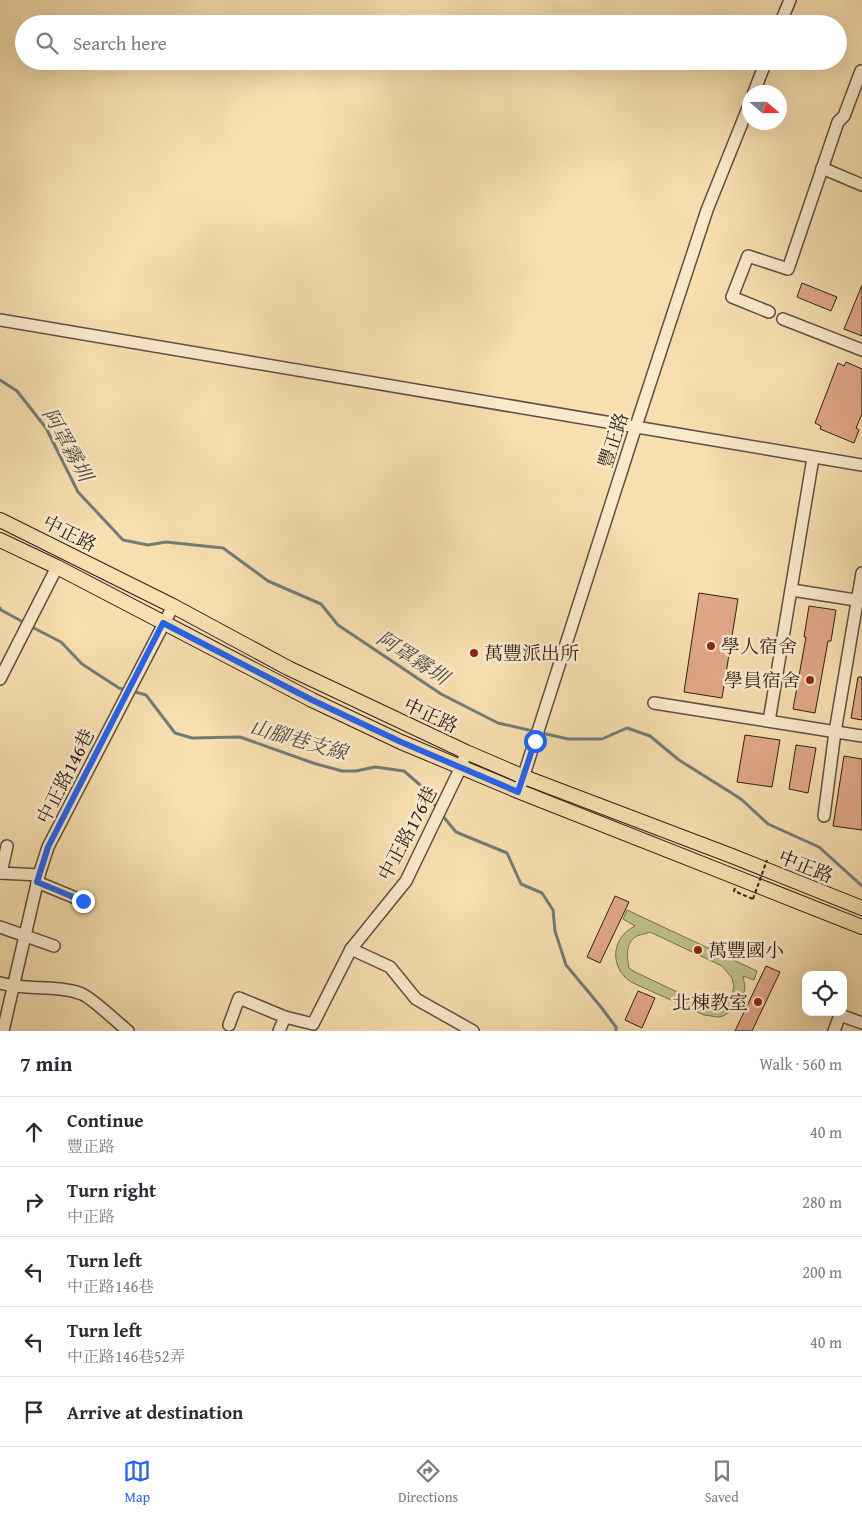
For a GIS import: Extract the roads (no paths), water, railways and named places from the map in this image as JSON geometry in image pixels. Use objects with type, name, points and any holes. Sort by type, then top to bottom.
[{"type":"main road","name":"中正路","points":[[0,520],[173,606],[288,668],[466,752],[524,777],[732,856],[862,908]]},
{"type":"main road","name":"中正路","points":[[0,540],[57,567],[312,700],[401,742],[518,792],[862,927]]},
{"type":"street","points":[[784,15],[790,0]]},
{"type":"street","points":[[757,85],[763,70]]},
{"type":"street","points":[[769,312],[732,296],[748,256],[788,269],[838,122],[844,116],[860,71],[862,71]]},
{"type":"street","name":"豐正路","points":[[518,792],[707,210],[742,123]]},
{"type":"street","points":[[822,168],[862,185]]},
{"type":"street","points":[[783,319],[862,350]]},
{"type":"street","points":[[0,320],[862,465]]},
{"type":"street","points":[[769,721],[813,458]]},
{"type":"street","points":[[0,677],[57,567]]},
{"type":"street","points":[[824,816],[835,732],[860,601],[862,573]]},
{"type":"street","points":[[792,590],[860,601]]},
{"type":"street","name":"中正路146巷","points":[[3,1031],[38,878],[48,847],[173,606]]},
{"type":"street","points":[[654,703],[862,736]]},
{"type":"street","name":"中正路176巷","points":[[285,1017],[313,1024],[351,950],[406,881],[461,767],[466,752]]},
{"type":"street","points":[[7,846],[0,874],[38,878],[83,901]]},
{"type":"street","points":[[0,927],[54,946]]},
{"type":"street","points":[[351,950],[390,967],[416,999],[473,1031]]},
{"type":"street","points":[[0,983],[13,986],[63,989],[84,995],[128,1031]]},
{"type":"street","points":[[229,1025],[239,998],[285,1017],[279,1031]]},
{"type":"street","points":[[834,1031],[840,1015],[862,1023]]},
{"type":"waterway","name":"阿罩霧圳","points":[[0,380],[17,391],[46,428],[78,492],[123,540],[148,545],[166,542],[223,548],[268,581],[321,604],[338,625],[441,694],[498,723],[568,739],[602,739],[627,728],[650,736],[679,760],[741,799],[768,824],[819,847],[862,886]]},
{"type":"waterway","name":"山腳巷支線","points":[[0,608],[25,623]]},
{"type":"waterway","name":"山腳巷支線","points":[[30,626],[61,642],[82,664],[119,688],[126,690]]},
{"type":"waterway","name":"山腳巷支線","points":[[132,691],[146,695],[175,733],[192,738],[240,737],[313,763],[342,771],[356,771],[375,767],[404,771],[419,784],[437,808]]},
{"type":"waterway","name":"山腳巷支線","points":[[442,815],[456,832],[507,853],[521,884],[542,893],[553,910],[555,931],[566,965],[601,1007],[616,1027],[616,1031]]},
{"type":"place","name":"學人宿舍","points":[[711,646]]},
{"type":"place","name":"萬豐派出所","points":[[474,653]]},
{"type":"place","name":"學員宿舍","points":[[810,680]]},
{"type":"place","name":"萬豐國小","points":[[698,950]]},
{"type":"place","name":"北棟教室","points":[[758,1002]]}]
